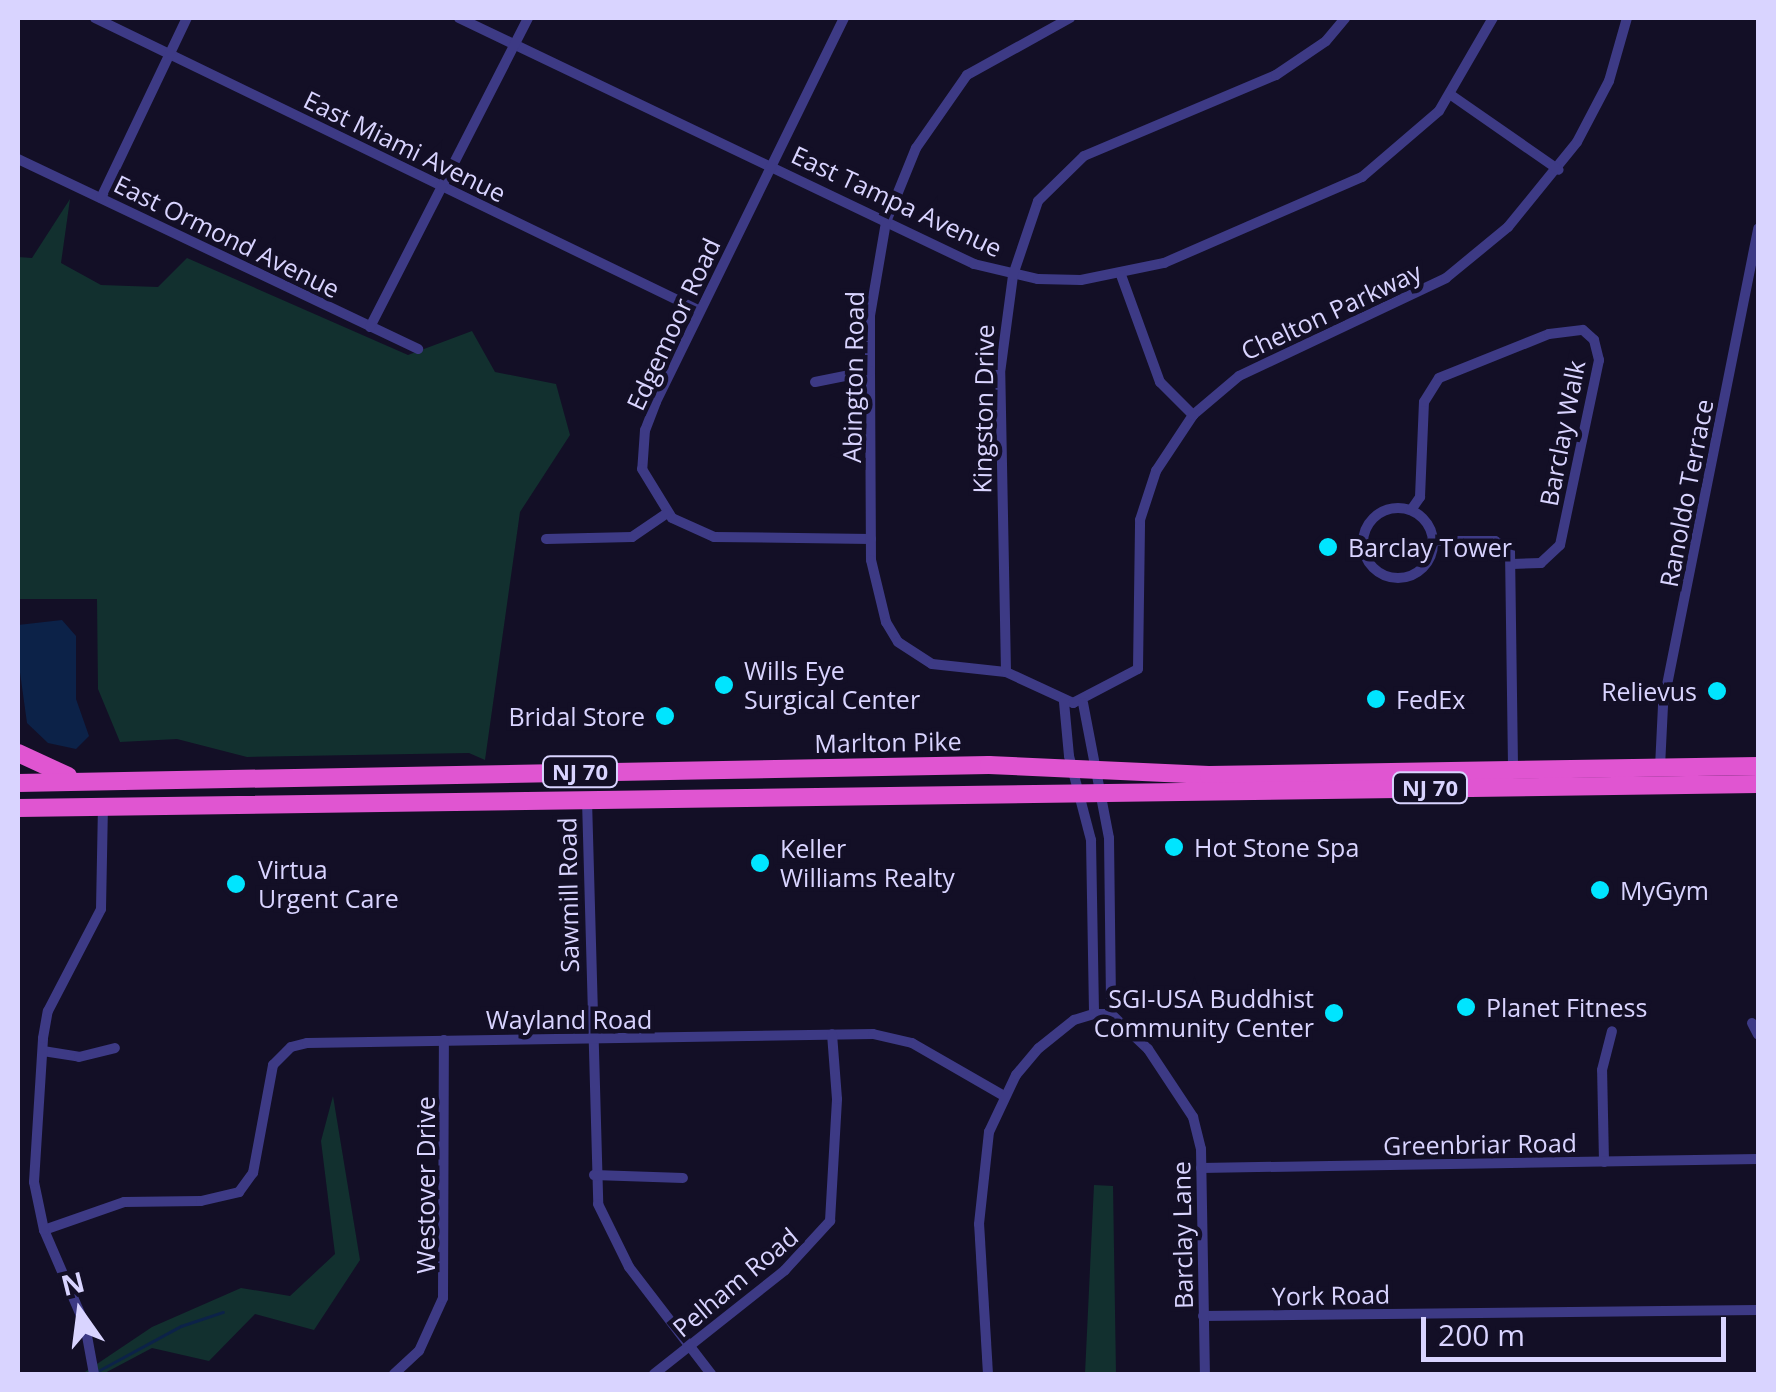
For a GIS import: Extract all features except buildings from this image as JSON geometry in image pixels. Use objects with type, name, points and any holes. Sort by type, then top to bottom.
[{"type":"highway","points":[[18,752],[87,782]]},
{"type":"highway","name":"Marlton Pike","points":[[18,808],[587,800],[1209,775],[1758,770]]},
{"type":"highway","points":[[1691,785],[1700,774],[1758,770]]},
{"type":"highway","name":"Marlton Pike","points":[[18,782],[1097,780],[1758,784]]},
{"type":"street","name":"East Miami Avenue","points":[[95,18],[698,310]]},
{"type":"street","points":[[101,198],[187,18]]},
{"type":"street","name":"East Tampa Avenue","points":[[458,18],[886,222],[1013,275],[1121,275],[1187,254],[1362,177],[1421,130],[1451,95],[1494,18]]},
{"type":"street","points":[[370,327],[528,18]]},
{"type":"street","name":"Edgemoor Road","points":[[667,513],[648,486],[642,448],[698,310],[844,18]]},
{"type":"street","name":"Abington Road","points":[[1006,672],[932,664],[898,642],[879,602],[872,539],[873,286],[886,222],[916,148],[967,74],[1070,18]]},
{"type":"street","name":"Kingston Drive","points":[[1006,672],[1000,373],[1013,275],[1038,201],[1066,168],[1276,74],[1326,41],[1345,18]]},
{"type":"street","name":"Chelton Parkway","points":[[1073,703],[1138,669],[1140,520],[1156,471],[1193,415],[1239,376],[1446,278],[1508,228],[1559,170],[1609,81],[1627,18]]},
{"type":"street","points":[[1451,95],[1559,170]]},
{"type":"street","name":"East Ormond Avenue","points":[[18,159],[418,349]]},
{"type":"street","name":"Ranoldo Terrace","points":[[1660,768],[1663,705],[1758,228]]},
{"type":"street","points":[[1121,275],[1154,370],[1193,415]]},
{"type":"street","name":"Barclay Walk","points":[[1411,510],[1420,497],[1424,402],[1439,378],[1550,334],[1584,330],[1594,340],[1599,360],[1560,545],[1541,563],[1512,564]]},
{"type":"street","points":[[814,382],[870,371]]},
{"type":"street","points":[[1388,509],[1411,510],[1427,522],[1433,541],[1425,566],[1406,577],[1388,576],[1369,563],[1363,540],[1372,519],[1388,509]]},
{"type":"street","points":[[546,539],[632,537],[667,513],[714,537],[872,539]]},
{"type":"street","points":[[1433,541],[1498,542],[1509,550],[1514,770]]},
{"type":"street","points":[[1006,672],[1073,703],[1097,780],[1108,838],[1102,1014]]},
{"type":"street","points":[[1073,703],[1077,781],[1092,840],[1102,1014]]},
{"type":"street","name":"Sawmill Road","points":[[587,800],[594,1175],[614,1243],[711,1374]]},
{"type":"street","points":[[94,1374],[86,1326],[34,1198],[48,1011],[101,909],[104,806]]},
{"type":"street","points":[[988,1374],[979,1224],[989,1132],[1004,1096],[1051,1036],[1102,1014]]},
{"type":"street","name":"Barclay Lane","points":[[1102,1014],[1180,1090],[1192,1117],[1201,1168],[1205,1374]]},
{"type":"street","points":[[1752,1023],[1758,1035]]},
{"type":"street","points":[[1604,1162],[1602,1070],[1612,1031]]},
{"type":"street","name":"Wayland Road","points":[[44,1230],[124,1202],[229,1196],[253,1173],[267,1083],[281,1054],[307,1043],[832,1034],[912,1042],[1004,1096]]},
{"type":"street","name":"Pelham Road","points":[[654,1374],[785,1270],[830,1221],[836,1100],[832,1034]]},
{"type":"street","name":"Westover Drive","points":[[394,1374],[419,1350],[443,1298],[444,1040]]},
{"type":"street","points":[[43,1052],[94,1056],[115,1048]]},
{"type":"street","name":"Greenbriar Road","points":[[1201,1168],[1758,1159]]},
{"type":"street","points":[[594,1175],[682,1178]]},
{"type":"street","name":"York Road","points":[[1203,1316],[1758,1310]]},
{"type":"green space","points":[[70,199],[61,263],[101,285],[158,287],[187,258],[408,355],[472,331],[495,372],[556,384],[570,435],[520,512],[485,760],[469,753],[247,757],[177,739],[120,742],[98,689],[97,599],[18,599],[18,257],[32,258]]},
{"type":"green space","points":[[333,1096],[360,1260],[314,1330],[255,1314],[209,1361],[152,1348],[103,1374],[82,1374],[152,1327],[241,1288],[290,1296],[335,1254],[321,1141]]},
{"type":"green space","points":[[1094,1185],[1113,1186],[1116,1374],[1085,1374]]},
{"type":"water","points":[[62,620],[76,636],[76,699],[89,736],[76,749],[48,743],[27,723],[18,658],[18,625]]},
{"type":"waterway","points":[[98,1371],[181,1326],[223,1312]]},
{"type":"place","name":"Barclay Tower","points":[[1328,547]]},
{"type":"place","name":"Wills Eye Surgical Center","points":[[724,685]]},
{"type":"place","name":"Relievus","points":[[1717,691]]},
{"type":"place","name":"FedEx","points":[[1376,699]]},
{"type":"place","name":"Bridal Store","points":[[665,716]]},
{"type":"place","name":"Hot Stone Spa","points":[[1174,847]]},
{"type":"place","name":"Keller Williams Realty","points":[[760,863]]},
{"type":"place","name":"Virtua Urgent Care","points":[[236,884]]},
{"type":"place","name":"MyGym","points":[[1600,890]]},
{"type":"place","name":"Planet Fitness","points":[[1466,1007]]},
{"type":"place","name":"SGI-USA Buddhist Community Center","points":[[1334,1013]]}]
